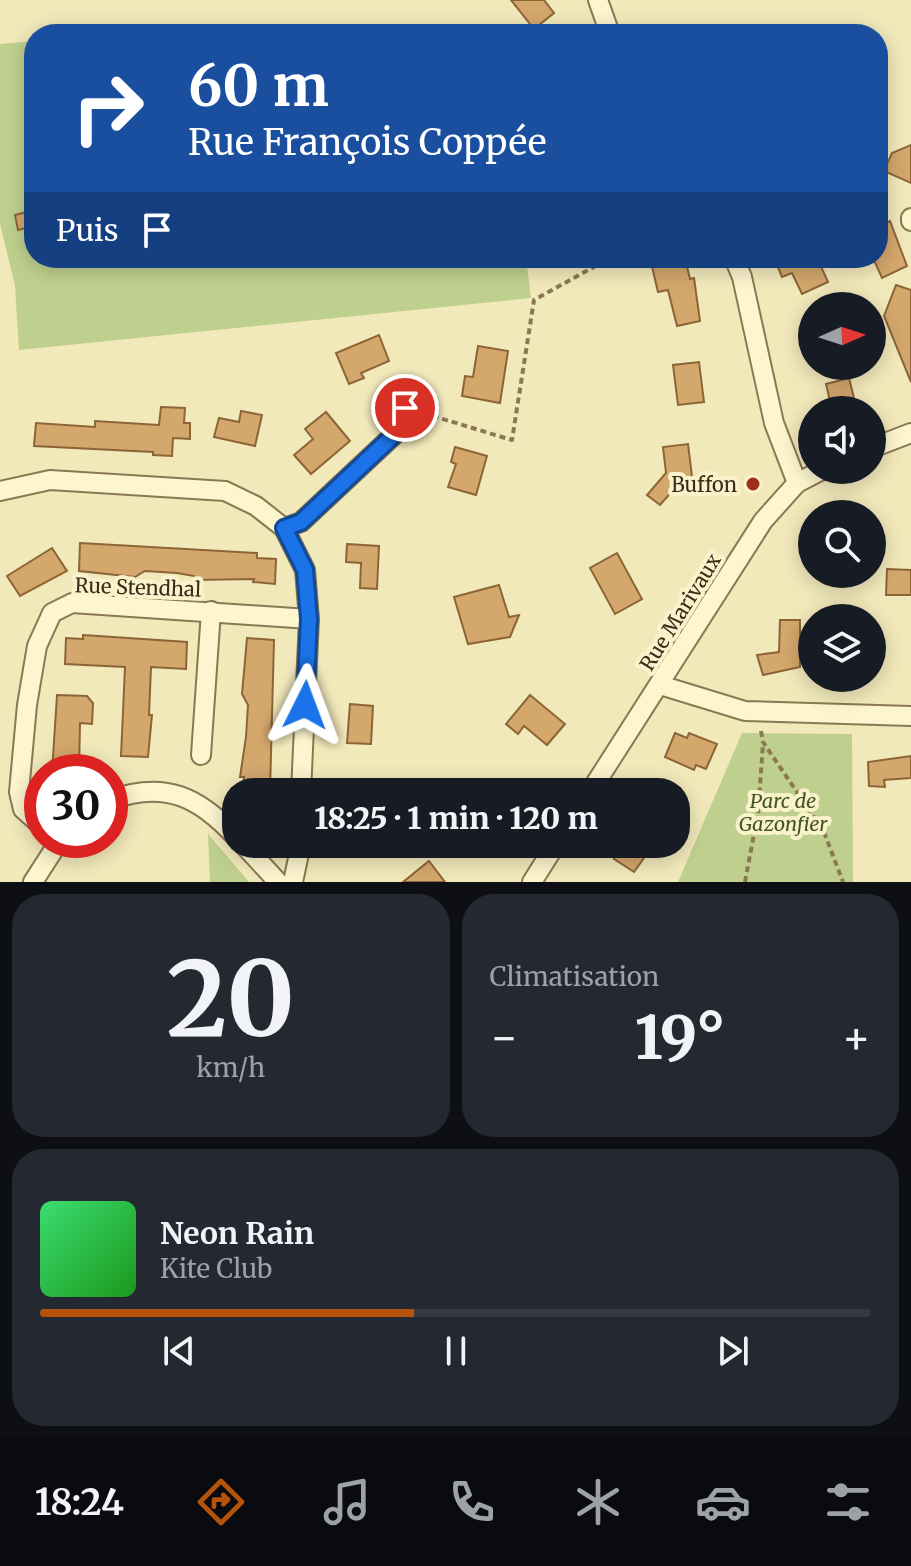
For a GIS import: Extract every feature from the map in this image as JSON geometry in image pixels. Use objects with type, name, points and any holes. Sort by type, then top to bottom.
[{"type":"street","points":[[598,0],[606,24]]},
{"type":"street","points":[[738,268],[774,423],[797,483]]},
{"type":"street","points":[[284,528],[301,522],[397,432],[405,408]]},
{"type":"street","points":[[886,443],[911,433]]},
{"type":"street","points":[[0,491],[50,480],[225,491],[256,506],[284,528],[305,570],[309,619],[302,778]]},
{"type":"street","name":"Rue Marivaux","points":[[599,778],[763,521],[797,483]]},
{"type":"street","name":"Rue Stendhal","points":[[24,810],[19,792],[27,705],[37,646],[52,613],[72,603],[309,619]]},
{"type":"street","name":"Rue Stendhal","points":[[201,755],[211,611]]},
{"type":"street","points":[[660,685],[756,711],[911,716]]},
{"type":"street","points":[[128,796],[156,791],[180,794],[212,811],[222,822]]},
{"type":"street","points":[[33,882],[48,858]]},
{"type":"street","points":[[256,858],[278,882]]},
{"type":"street","points":[[293,882],[298,858]]},
{"type":"street","points":[[532,882],[547,858]]},
{"type":"path","points":[[405,408],[512,440],[534,300],[592,268]]},
{"type":"path","points":[[745,882],[758,813],[763,742],[756,711]]},
{"type":"path","points":[[763,742],[824,832],[843,882]]},
{"type":"green space","points":[[24,42],[24,268],[527,268],[531,298],[19,350],[15,286],[0,224],[0,44]]},
{"type":"green space","name":"Parc de Gazonfier","points":[[742,733],[852,734],[853,882],[678,882]]},
{"type":"green space","points":[[208,834],[222,850],[222,858],[228,858],[249,882],[210,882]]},
{"type":"building","points":[[511,0],[544,0],[554,13],[540,24],[530,24]]},
{"type":"building","points":[[911,145],[911,183],[888,173],[892,153]]},
{"type":"building","points":[[24,213],[24,228],[18,230],[15,215]]},
{"type":"building","points":[[888,222],[907,266],[882,278],[878,268],[888,268]]},
{"type":"building","points":[[652,268],[687,268],[690,279],[694,278],[700,321],[677,326],[668,290],[658,292]]},
{"type":"building","points":[[778,268],[822,268],[828,282],[801,292],[792,273],[782,277]]},
{"type":"building","points":[[896,285],[911,290],[911,382],[886,321],[886,311]]},
{"type":"building","points":[[379,335],[389,361],[361,373],[364,378],[349,384],[336,353]]},
{"type":"building","points":[[478,346],[508,351],[500,403],[462,396],[465,376],[473,377]]},
{"type":"building","points":[[699,362],[704,402],[678,405],[673,365]]},
{"type":"building","points":[[850,380],[854,396],[829,396],[826,384]]},
{"type":"building","points":[[161,407],[185,408],[184,423],[190,423],[190,439],[173,438],[172,456],[153,455],[153,452],[34,446],[36,423],[95,427],[95,421],[159,425]]},
{"type":"building","points":[[241,411],[262,415],[255,446],[214,437],[219,418],[239,422]]},
{"type":"building","points":[[326,412],[350,441],[311,474],[294,455],[313,439],[305,429]]},
{"type":"building","points":[[688,444],[693,485],[675,488],[660,505],[647,495],[666,473],[663,447]]},
{"type":"building","points":[[455,447],[487,456],[476,495],[448,487],[456,464],[451,462]]},
{"type":"building","points":[[80,543],[257,553],[257,558],[276,559],[275,584],[253,582],[254,579],[194,580],[194,576],[177,573],[145,571],[135,577],[79,571]]},
{"type":"building","points":[[347,544],[379,546],[377,589],[360,588],[361,563],[346,562]]},
{"type":"building","points":[[52,548],[67,571],[20,596],[7,576]]},
{"type":"building","points":[[617,553],[642,599],[615,614],[590,568]]},
{"type":"building","points":[[887,569],[911,570],[911,595],[886,595]]},
{"type":"building","points":[[499,585],[509,617],[519,615],[510,637],[468,644],[454,597]]},
{"type":"building","points":[[780,620],[798,620],[798,667],[763,675],[757,655],[779,652]]},
{"type":"building","points":[[83,635],[187,642],[186,669],[151,667],[149,715],[152,715],[148,757],[121,754],[125,667],[65,664],[66,638],[83,639]]},
{"type":"building","points":[[247,638],[274,640],[270,778],[240,777],[248,705],[242,694]]},
{"type":"building","points":[[57,695],[87,696],[93,703],[92,724],[80,723],[79,754],[53,754]]},
{"type":"building","points":[[530,695],[565,724],[547,745],[524,726],[518,734],[506,724]]},
{"type":"building","points":[[350,704],[373,706],[371,744],[347,743]]},
{"type":"building","points":[[675,733],[687,738],[689,733],[717,744],[706,769],[696,765],[694,770],[665,757]]},
{"type":"building","points":[[911,756],[911,778],[884,780],[885,787],[869,786],[868,762]]},
{"type":"building","points":[[615,858],[644,858],[634,872]]},
{"type":"building","points":[[429,861],[445,882],[403,882]]},
{"type":"place","name":"Buffon","points":[[753,484]]},
{"type":"route","points":[[305,705],[309,619],[305,570],[284,528],[301,522],[397,432],[405,408]]}]
